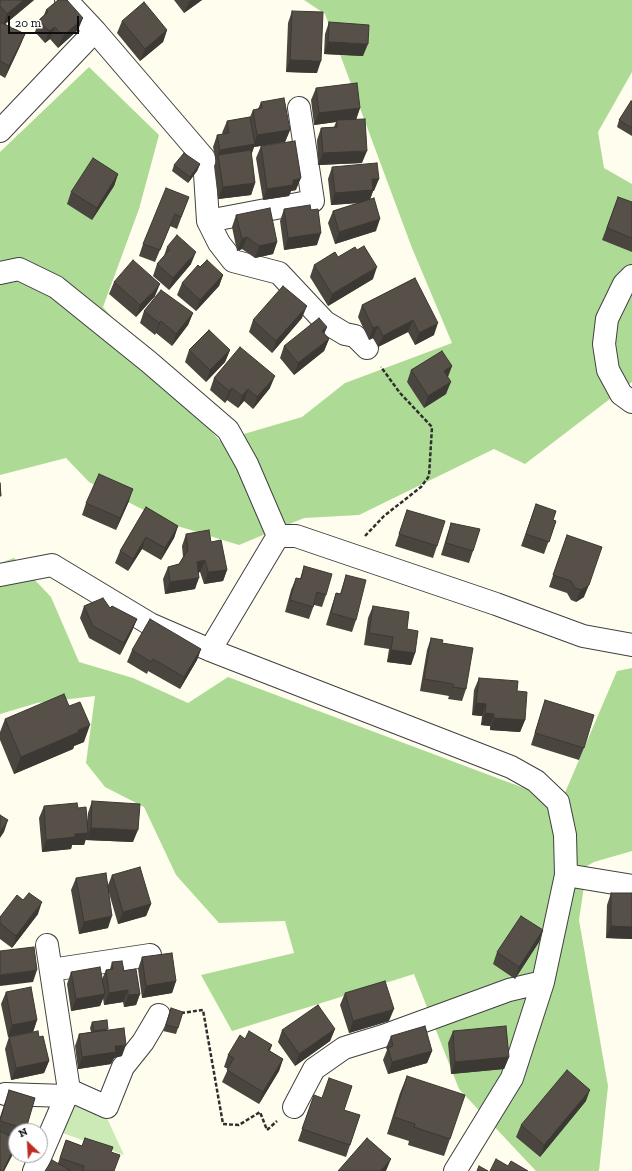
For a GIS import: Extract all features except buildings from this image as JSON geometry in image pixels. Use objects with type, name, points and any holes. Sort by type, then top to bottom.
[{"type":"street","points":[[66,0],[96,31],[204,158],[208,221],[220,243],[233,261],[279,274],[325,322],[346,334],[356,336],[367,348]]},
{"type":"street","points":[[0,131],[96,31]]},
{"type":"street","points":[[208,221],[313,201],[299,108]]},
{"type":"street","points":[[0,273],[19,269],[56,287],[149,362],[228,430],[247,464],[278,536]]},
{"type":"street","points":[[632,276],[624,284],[607,319],[604,344],[608,370],[622,394],[632,402]]},
{"type":"street","points":[[278,536],[296,536],[583,636],[632,645]]},
{"type":"street","points":[[210,650],[278,536]]},
{"type":"street","points":[[0,575],[52,565],[150,624],[210,650],[511,768],[536,781],[558,802],[565,835],[566,875],[543,982],[512,1078],[455,1171]]},
{"type":"street","points":[[566,875],[632,886]]},
{"type":"street","points":[[34,1171],[68,1093],[47,945]]},
{"type":"street","points":[[50,970],[150,956]]},
{"type":"street","points":[[294,1107],[314,1069],[344,1048],[383,1036],[509,990],[543,982]]},
{"type":"street","points":[[5,1094],[68,1093],[107,1108],[123,1067],[143,1042],[159,1015]]},
{"type":"path","points":[[353,555],[361,541],[384,516],[421,487],[429,476],[431,455],[432,427],[400,393],[367,348]]},
{"type":"path","points":[[159,1015],[203,1010],[223,1124],[240,1125],[260,1112],[267,1130],[294,1107]]},
{"type":"green space","points":[[304,0],[632,0],[632,72],[598,132],[604,168],[632,184],[632,382],[525,464],[494,449],[359,515],[304,518],[239,545],[171,524],[89,482],[66,458],[0,475],[0,152],[89,67],[159,135],[139,209],[103,307],[220,441],[302,417],[345,383],[452,343],[412,248],[325,14]]},
{"type":"green space","points":[[14,558],[51,597],[79,662],[133,678],[188,703],[228,677],[561,802],[617,671],[632,668],[632,851],[594,862],[587,866],[579,920],[608,1086],[599,1171],[536,1171],[459,1089],[414,974],[232,1031],[201,975],[294,953],[285,921],[219,923],[176,875],[144,807],[105,787],[86,763],[95,696],[37,703],[0,714],[0,563]]},
{"type":"green space","points":[[81,1103],[106,1116],[124,1155],[60,1132],[71,1108]]}]
